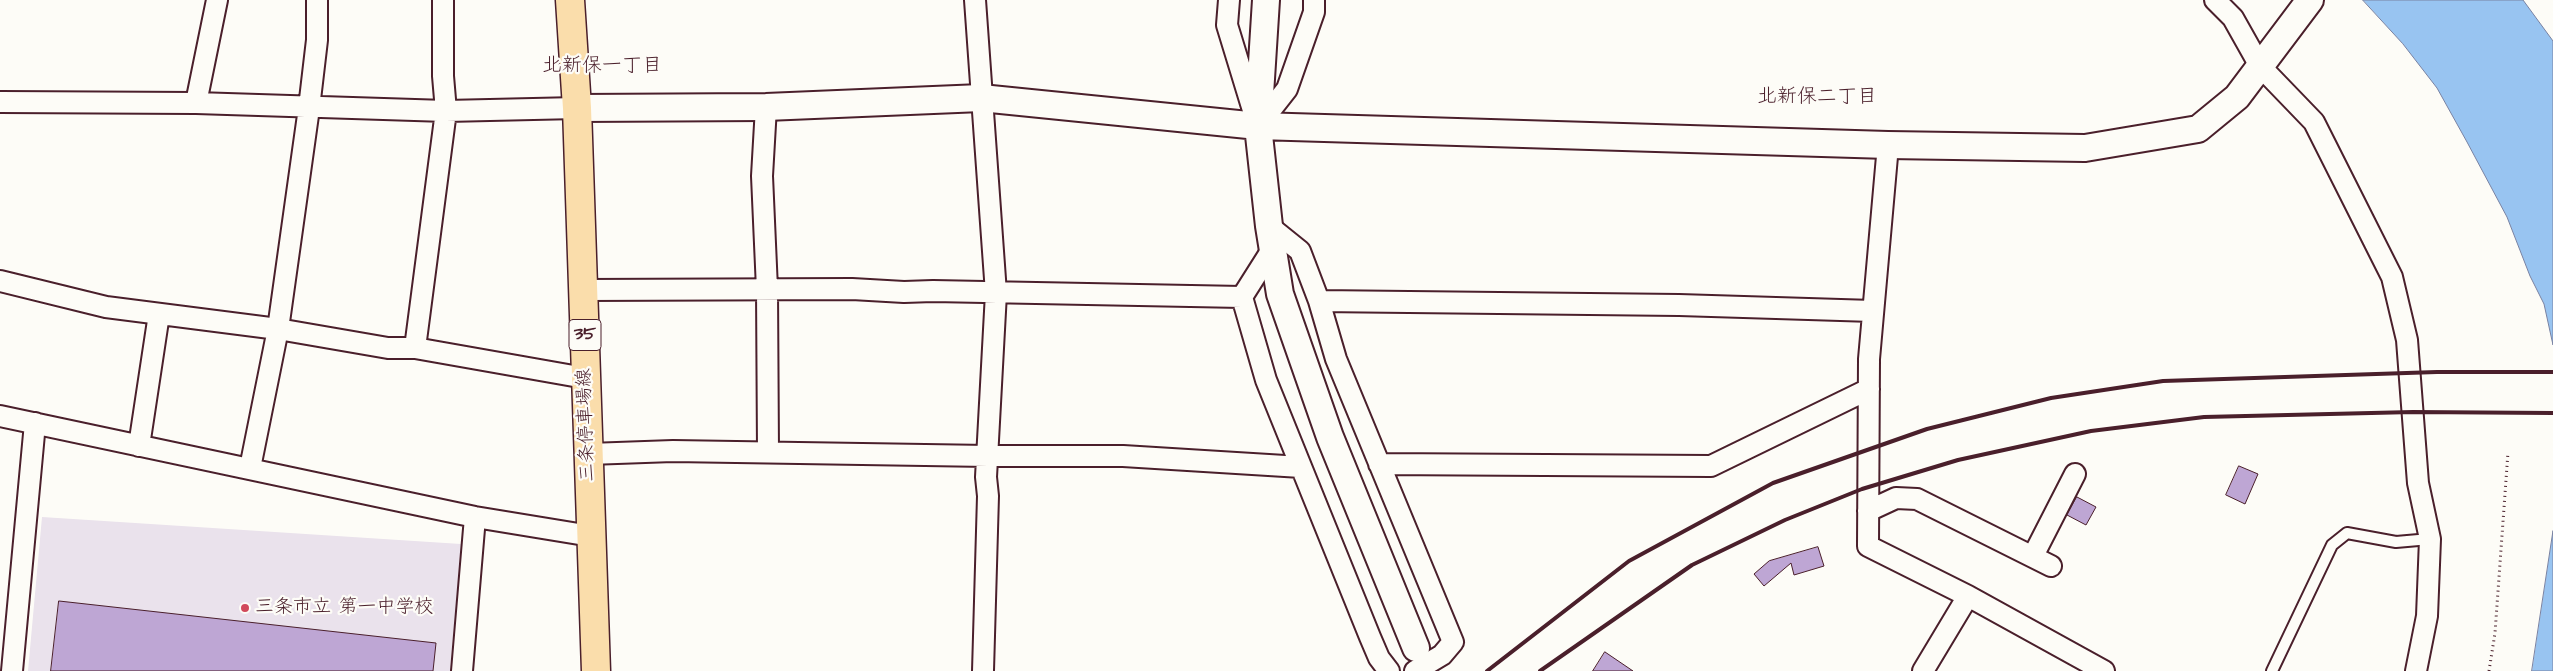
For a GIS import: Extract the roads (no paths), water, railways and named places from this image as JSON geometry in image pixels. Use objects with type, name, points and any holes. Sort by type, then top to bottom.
[{"type":"main road","name":"三条停車場線","points":[[570,0],[577,108],[596,671]]},
{"type":"street","points":[[196,103],[217,0]]},
{"type":"street","points":[[250,468],[278,328],[309,108],[317,40],[318,0]]},
{"type":"street","points":[[414,348],[446,112],[443,76],[443,0]]},
{"type":"street","points":[[975,0],[996,292],[988,456],[983,671]]},
{"type":"street","points":[[1229,0],[1227,26],[1242,82],[1258,126]]},
{"type":"street","points":[[1266,0],[1258,126],[1271,237],[1280,294],[1330,437],[1415,659],[1442,655],[1453,642],[1336,359],[1300,251],[1271,237]]},
{"type":"street","points":[[1258,126],[1287,89],[1314,12],[1314,0]]},
{"type":"street","points":[[2215,0],[2233,18],[2260,66],[2314,122],[2392,277],[2407,340],[2418,484],[2430,539],[2427,616],[2416,671]]},
{"type":"street","points":[[0,102],[196,103],[446,112],[577,108],[766,107],[981,98],[1258,126],[1888,145],[2085,148],[2198,129],[2237,97],[2309,2]]},
{"type":"street","points":[[766,107],[762,176],[768,289],[768,452]]},
{"type":"street","points":[[1888,145],[1872,311],[1868,389],[1868,546],[1968,596],[2104,671]]},
{"type":"street","points":[[1271,237],[1242,297],[1266,380],[1379,658],[1389,671]]},
{"type":"street","points":[[0,281],[106,307],[278,328],[388,348],[414,348],[586,378]]},
{"type":"street","points":[[584,290],[768,289],[1242,297]]},
{"type":"street","points":[[1318,301],[1679,305],[1872,311]]},
{"type":"street","points":[[138,446],[159,314]]},
{"type":"street","points":[[1379,464],[1712,466],[1868,389]]},
{"type":"street","points":[[0,416],[474,517],[591,536]]},
{"type":"street","points":[[12,671],[34,423]]},
{"type":"street","points":[[589,454],[768,452],[988,456],[1123,456],[1301,467]]},
{"type":"street","points":[[2033,556],[2074,474]]},
{"type":"street","points":[[1868,511],[1896,498],[1917,499],[2052,566]]},
{"type":"street","points":[[462,671],[474,517]]},
{"type":"street","points":[[1922,671],[1968,596]]},
{"type":"lane","points":[[2272,671],[2332,545],[2347,533],[2396,542],[2430,539]]},
{"type":"water","points":[[2363,0],[2523,0],[2553,41],[2553,345],[2544,304],[2530,276],[2507,217],[2467,142],[2437,88],[2403,44]]},
{"type":"water","points":[[2553,531],[2553,671],[2532,671]]},
{"type":"railway","points":[[1487,671],[1629,561],[1773,483],[1927,429],[2051,398],[2163,381],[2437,372],[2553,372]]},
{"type":"railway","points":[[1540,671],[1692,565],[1785,520],[1862,489],[1958,460],[2091,431],[2204,417],[2413,412],[2553,413]]},
{"type":"place","name":"三条市立 第一中学校","points":[[245,608]]},
{"type":"district","name":"北新保一丁目","points":[[602,67]]},
{"type":"district","name":"北新保二丁目","points":[[1817,98]]}]
